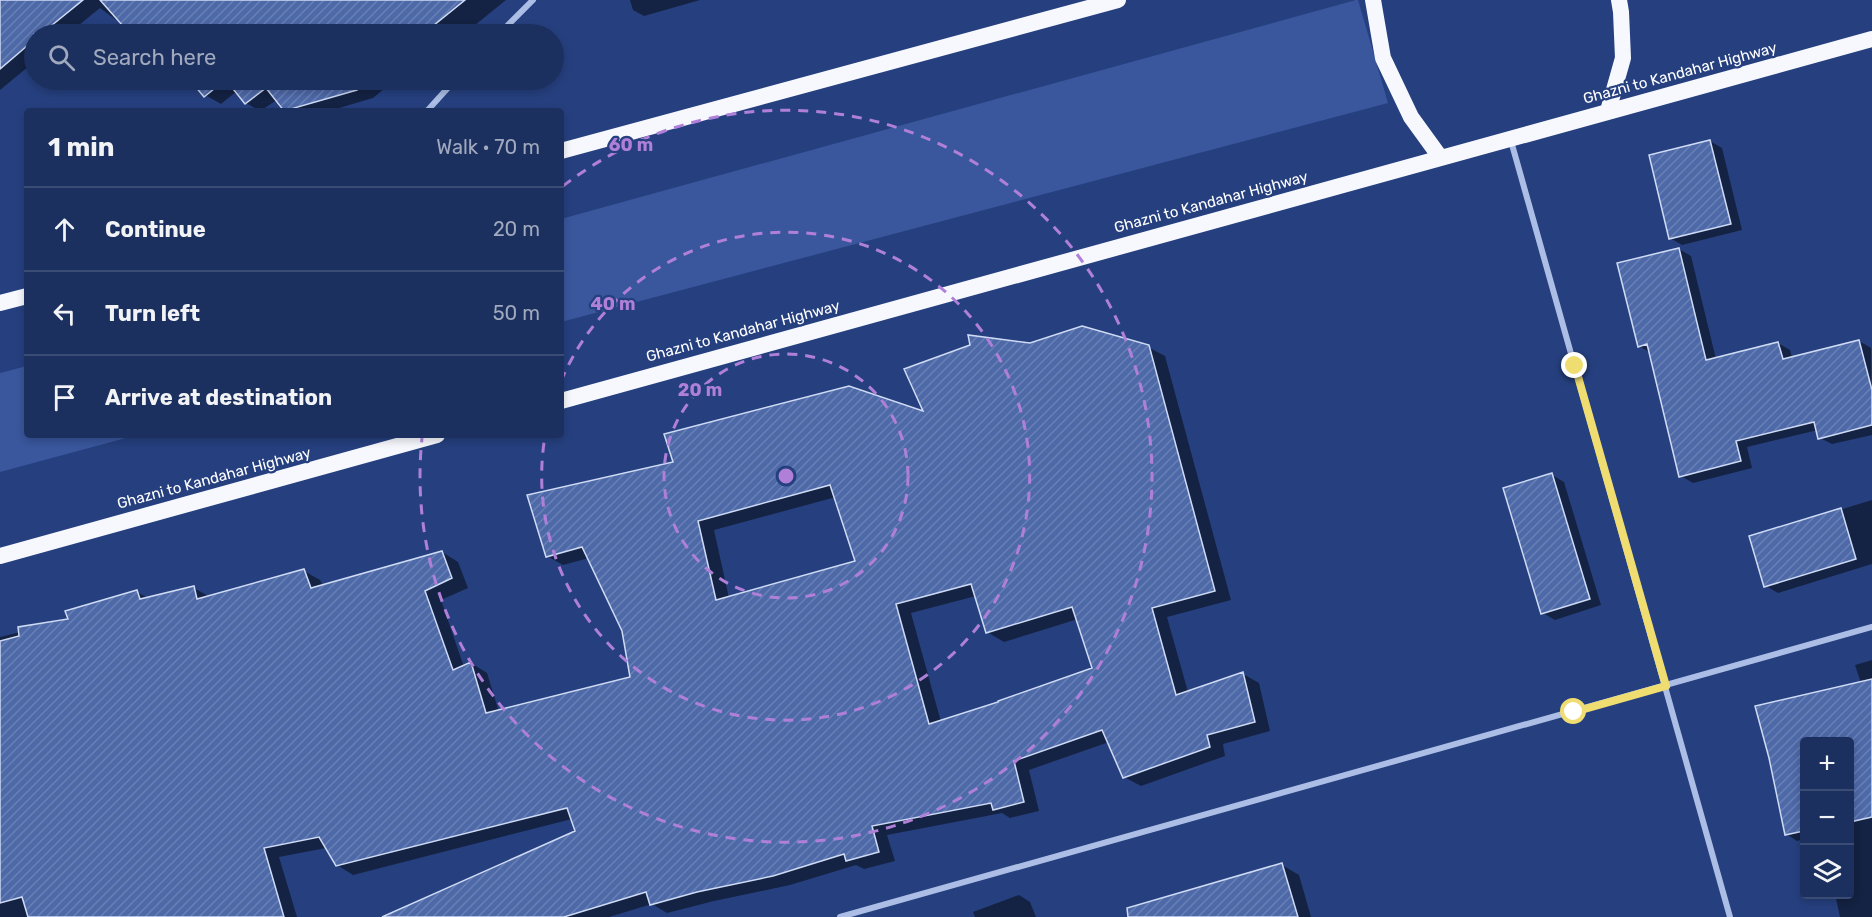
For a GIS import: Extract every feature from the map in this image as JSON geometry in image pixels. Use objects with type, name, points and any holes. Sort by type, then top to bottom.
[{"type":"highway","points":[[564,150],[1118,0]]},
{"type":"highway","points":[[1373,0],[1383,58],[1411,117],[1440,157]]},
{"type":"highway","points":[[1608,111],[1623,58],[1619,0]]},
{"type":"highway","name":"Ghazni to Kandahar Highway","points":[[564,400],[1872,39]]},
{"type":"highway","points":[[0,303],[24,297]]},
{"type":"highway","name":"Ghazni to Kandahar Highway","points":[[0,556],[426,438]]},
{"type":"street","points":[[509,24],[533,0]]},
{"type":"street","points":[[430,108],[446,90]]},
{"type":"street","points":[[1510,138],[1730,917]]},
{"type":"street","points":[[840,917],[1872,627]]},
{"type":"shaded area","points":[[1356,0],[1358,0],[1388,103],[564,321],[564,218]]},
{"type":"shaded area","points":[[24,367],[24,438],[126,438],[0,472],[0,373]]},
{"type":"building","points":[[0,0],[83,0],[53,24],[24,24],[24,49],[0,69]]},
{"type":"building","points":[[100,0],[465,0],[435,24],[121,24]]},
{"type":"building","points":[[198,90],[213,90],[204,97]]},
{"type":"building","points":[[234,90],[263,90],[245,104]]},
{"type":"building","points":[[268,90],[357,90],[294,108],[282,108]]},
{"type":"building","points":[[1710,140],[1731,224],[1669,239],[1649,155]]},
{"type":"building","points":[[1679,248],[1706,360],[1778,342],[1783,359],[1859,340],[1872,390],[1872,425],[1818,439],[1814,422],[1736,441],[1741,461],[1679,477],[1647,344],[1638,347],[1617,263]]},
{"type":"building","points":[[1082,326],[1149,345],[1215,591],[1152,608],[1176,695],[1243,672],[1255,722],[1207,735],[1210,747],[1123,778],[1102,730],[1014,761],[1024,802],[993,810],[991,803],[872,826],[879,852],[846,861],[844,854],[773,876],[697,892],[650,905],[646,892],[564,917],[382,917],[575,831],[567,808],[336,866],[319,837],[264,848],[284,917],[28,917],[22,897],[0,903],[0,641],[19,636],[18,627],[68,619],[65,611],[137,590],[140,599],[194,586],[197,599],[304,569],[311,588],[442,551],[452,578],[425,591],[453,670],[471,662],[486,713],[630,677],[622,631],[582,547],[546,557],[527,495],[673,462],[664,434],[849,386],[923,411],[904,369],[970,345],[968,335],[1030,343]],"holes":[[[830,485],[855,561],[716,600],[698,521]],[[971,584],[986,633],[1072,607],[1092,668],[929,724],[896,604]]]},
{"type":"building","points":[[1552,473],[1590,599],[1541,614],[1503,488]]},
{"type":"building","points":[[1841,508],[1856,559],[1764,587],[1749,536]]},
{"type":"building","points":[[1872,679],[1872,817],[1854,821],[1854,737],[1800,737],[1800,832],[1785,835],[1769,758],[1755,706]]},
{"type":"building","points":[[1282,863],[1298,917],[1128,917],[1127,908]]},
{"type":"route","points":[[1574,712],[1666,686],[1575,366]]}]
